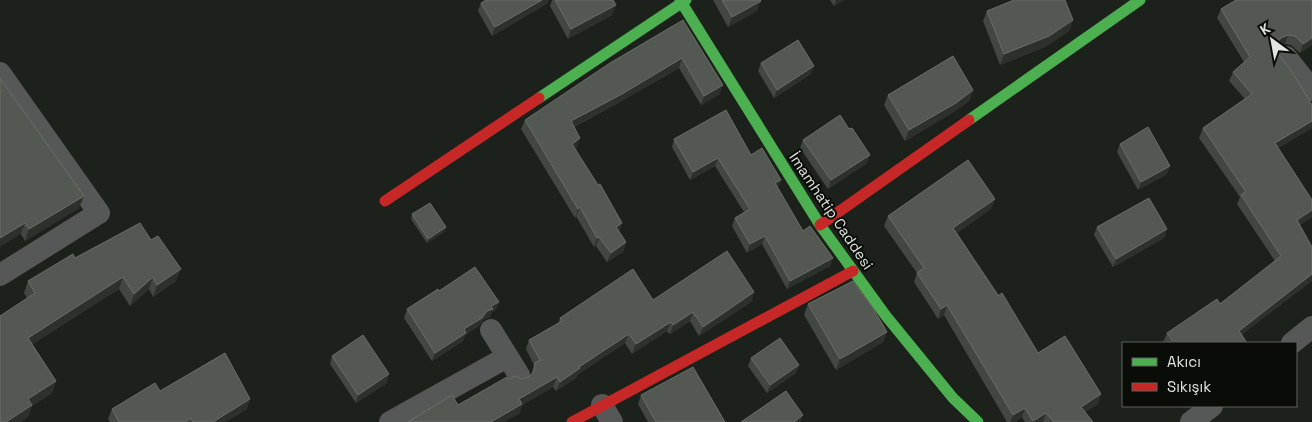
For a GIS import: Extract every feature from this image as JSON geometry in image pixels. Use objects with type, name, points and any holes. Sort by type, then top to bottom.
[{"type":"street","points":[[820,225],[1140,0]]},
{"type":"street","points":[[385,202],[683,1]]},
{"type":"street","name":"İmamhatip Caddesi","points":[[683,1],[820,225],[886,316],[953,398],[978,422]]},
{"type":"street","points":[[1286,57],[1312,90]]},
{"type":"street","points":[[0,73],[98,213],[0,275]]},
{"type":"street","points":[[572,422],[607,414],[853,271]]},
{"type":"street","points":[[1293,342],[1312,328]]},
{"type":"street","points":[[390,422],[513,366],[491,330]]},
{"type":"street","points":[[1191,422],[1211,407]]},
{"type":"building","points":[[486,0],[542,0],[495,27],[481,3]]},
{"type":"building","points":[[555,0],[613,0],[616,5],[571,29]]},
{"type":"building","points":[[722,0],[760,0],[761,1],[732,17]]},
{"type":"building","points":[[1014,0],[1065,0],[1073,20],[1049,36],[1004,54],[987,11]]},
{"type":"building","points":[[1236,0],[1312,0],[1312,38],[1303,44],[1295,36],[1288,35],[1281,38],[1277,43],[1277,50],[1312,105],[1312,121],[1275,143],[1312,200],[1312,210],[1297,220],[1312,247],[1312,274],[1239,331],[1246,342],[1173,342],[1167,333],[1217,299],[1220,304],[1281,256],[1241,195],[1246,192],[1203,128],[1252,94],[1233,72],[1250,57],[1221,9]]},
{"type":"building","points":[[683,20],[723,85],[704,96],[682,58],[622,94],[571,121],[580,138],[572,144],[598,185],[600,184],[622,223],[616,227],[626,242],[611,253],[599,237],[597,238],[580,207],[578,209],[525,120],[610,63]]},
{"type":"building","points":[[798,40],[814,66],[777,90],[761,63]]},
{"type":"building","points":[[953,56],[973,90],[956,103],[909,130],[888,95]]},
{"type":"building","points":[[0,78],[84,196],[29,229],[25,223],[0,238]]},
{"type":"building","points":[[726,110],[751,155],[762,148],[781,180],[775,183],[803,231],[810,226],[833,258],[790,281],[765,236],[750,244],[735,218],[750,209],[718,158],[693,172],[674,139]]},
{"type":"building","points":[[840,115],[849,129],[852,128],[870,155],[831,180],[803,140]]},
{"type":"building","points":[[1148,127],[1170,166],[1141,182],[1120,144]]},
{"type":"building","points":[[968,160],[995,199],[953,228],[998,296],[1002,293],[1038,353],[1065,336],[1101,394],[1081,407],[1093,422],[1054,422],[1046,413],[1033,421],[1025,408],[1013,415],[947,305],[941,309],[917,273],[924,268],[888,216]]},
{"type":"building","points":[[1149,198],[1167,229],[1116,259],[1097,227]]},
{"type":"building","points":[[430,203],[446,227],[428,239],[412,214]]},
{"type":"building","points":[[140,223],[151,240],[158,236],[181,269],[157,285],[153,277],[134,294],[123,277],[28,338],[56,381],[28,399],[32,405],[6,422],[0,422],[0,316],[35,293],[28,281],[73,254],[75,258]]},
{"type":"building","points":[[727,251],[754,292],[703,327],[693,312],[673,325],[671,322],[636,344],[629,334],[560,382],[557,377],[519,399],[522,404],[491,422],[408,422],[452,395],[458,405],[507,377],[508,380],[515,376],[522,379],[530,376],[534,371],[535,363],[540,360],[529,340],[562,321],[560,318],[633,269],[653,300]]},
{"type":"building","points":[[475,267],[499,302],[491,306],[493,309],[487,311],[482,318],[464,329],[466,333],[435,353],[407,309],[438,289],[439,291]]},
{"type":"building","points":[[853,281],[873,308],[887,332],[840,359],[808,304]]},
{"type":"building","points":[[363,335],[389,374],[358,395],[332,356]]},
{"type":"building","points":[[780,338],[799,365],[770,385],[751,358]]},
{"type":"building","points":[[225,353],[250,399],[213,422],[193,422],[191,418],[184,422],[119,422],[112,409],[155,383],[160,391]]},
{"type":"building","points":[[693,367],[725,422],[656,422],[641,395]]},
{"type":"building","points":[[786,391],[803,415],[794,422],[741,422]]},
{"type":"traffic: fast","points":[[680,0],[820,225],[886,316],[953,398],[978,422]]},
{"type":"traffic: fast","points":[[539,98],[686,0]]},
{"type":"traffic: fast","points":[[969,120],[1140,0]]},
{"type":"traffic: jam","points":[[385,201],[539,98]]},
{"type":"traffic: jam","points":[[820,225],[969,120]]},
{"type":"traffic: jam","points":[[572,422],[853,271]]}]
